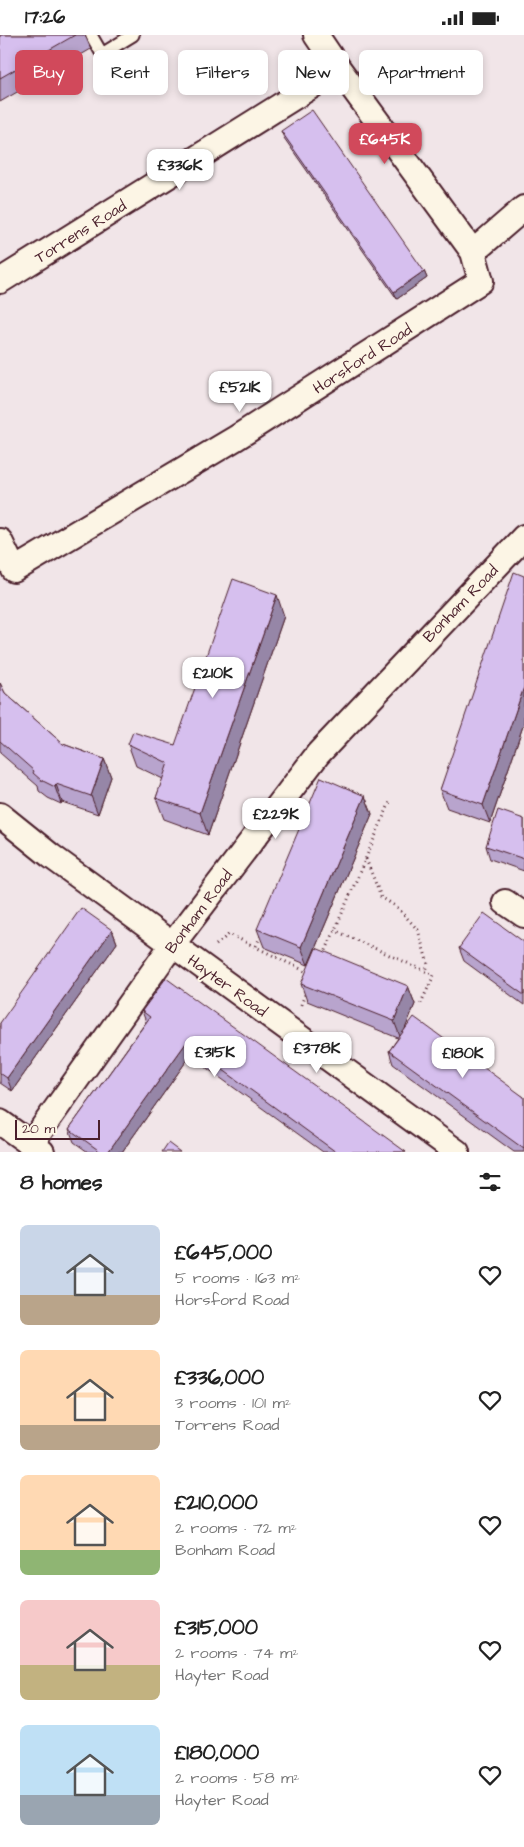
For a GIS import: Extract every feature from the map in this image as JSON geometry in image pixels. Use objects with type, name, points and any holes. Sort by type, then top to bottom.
[{"type":"street","name":"Horsford Road","points":[[316,35],[326,50]]},
{"type":"street","name":"Horsford Road","points":[[0,541],[14,570],[236,438],[481,281],[473,252],[349,83]]},
{"type":"street","name":"Torrens Road","points":[[0,281],[297,95]]},
{"type":"street","points":[[473,252],[524,208]]},
{"type":"street","name":"Bonham Road","points":[[36,1148],[172,945],[318,754],[524,537]]},
{"type":"street","name":"Hayter Road","points":[[0,815],[51,856],[457,1152]]},
{"type":"street","points":[[0,1122],[36,1148]]},
{"type":"lane","points":[[91,35],[102,54],[133,35]]},
{"type":"path","points":[[323,956],[390,802]]},
{"type":"path","points":[[366,858],[381,897],[397,907],[418,930],[428,964],[426,971]]},
{"type":"path","points":[[256,946],[263,929]]},
{"type":"path","points":[[334,930],[434,975],[420,1005]]},
{"type":"path","points":[[197,963],[229,934],[314,975]]},
{"type":"path","points":[[289,1030],[307,991]]},
{"type":"building","points":[[0,35],[75,35],[49,50],[15,50],[15,69],[0,78]]},
{"type":"building","points":[[312,110],[424,271],[394,292],[281,131]]},
{"type":"building","points":[[514,572],[524,576],[524,687],[483,805],[440,790]]},
{"type":"building","points":[[233,579],[277,595],[200,813],[156,798],[168,763],[128,744],[133,732],[175,745]]},
{"type":"building","points":[[0,683],[5,693],[63,744],[104,759],[91,796],[56,784],[55,787],[41,780],[33,773],[34,771],[0,741]]},
{"type":"building","points":[[321,777],[365,796],[301,947],[257,929]]},
{"type":"building","points":[[498,810],[524,819],[524,859],[486,846]]},
{"type":"building","points":[[81,908],[112,930],[7,1078],[0,1073],[0,1023]]},
{"type":"building","points":[[484,913],[524,942],[524,995],[459,948]]},
{"type":"building","points":[[316,948],[408,986],[394,1021],[301,984]]},
{"type":"building","points":[[166,978],[406,1152],[336,1152],[186,1043],[108,1152],[101,1152],[69,1129],[150,1017],[142,1011]]},
{"type":"building","points":[[414,1017],[524,1097],[524,1149],[389,1051]]},
{"type":"building","points":[[168,1143],[180,1152],[162,1152]]}]
